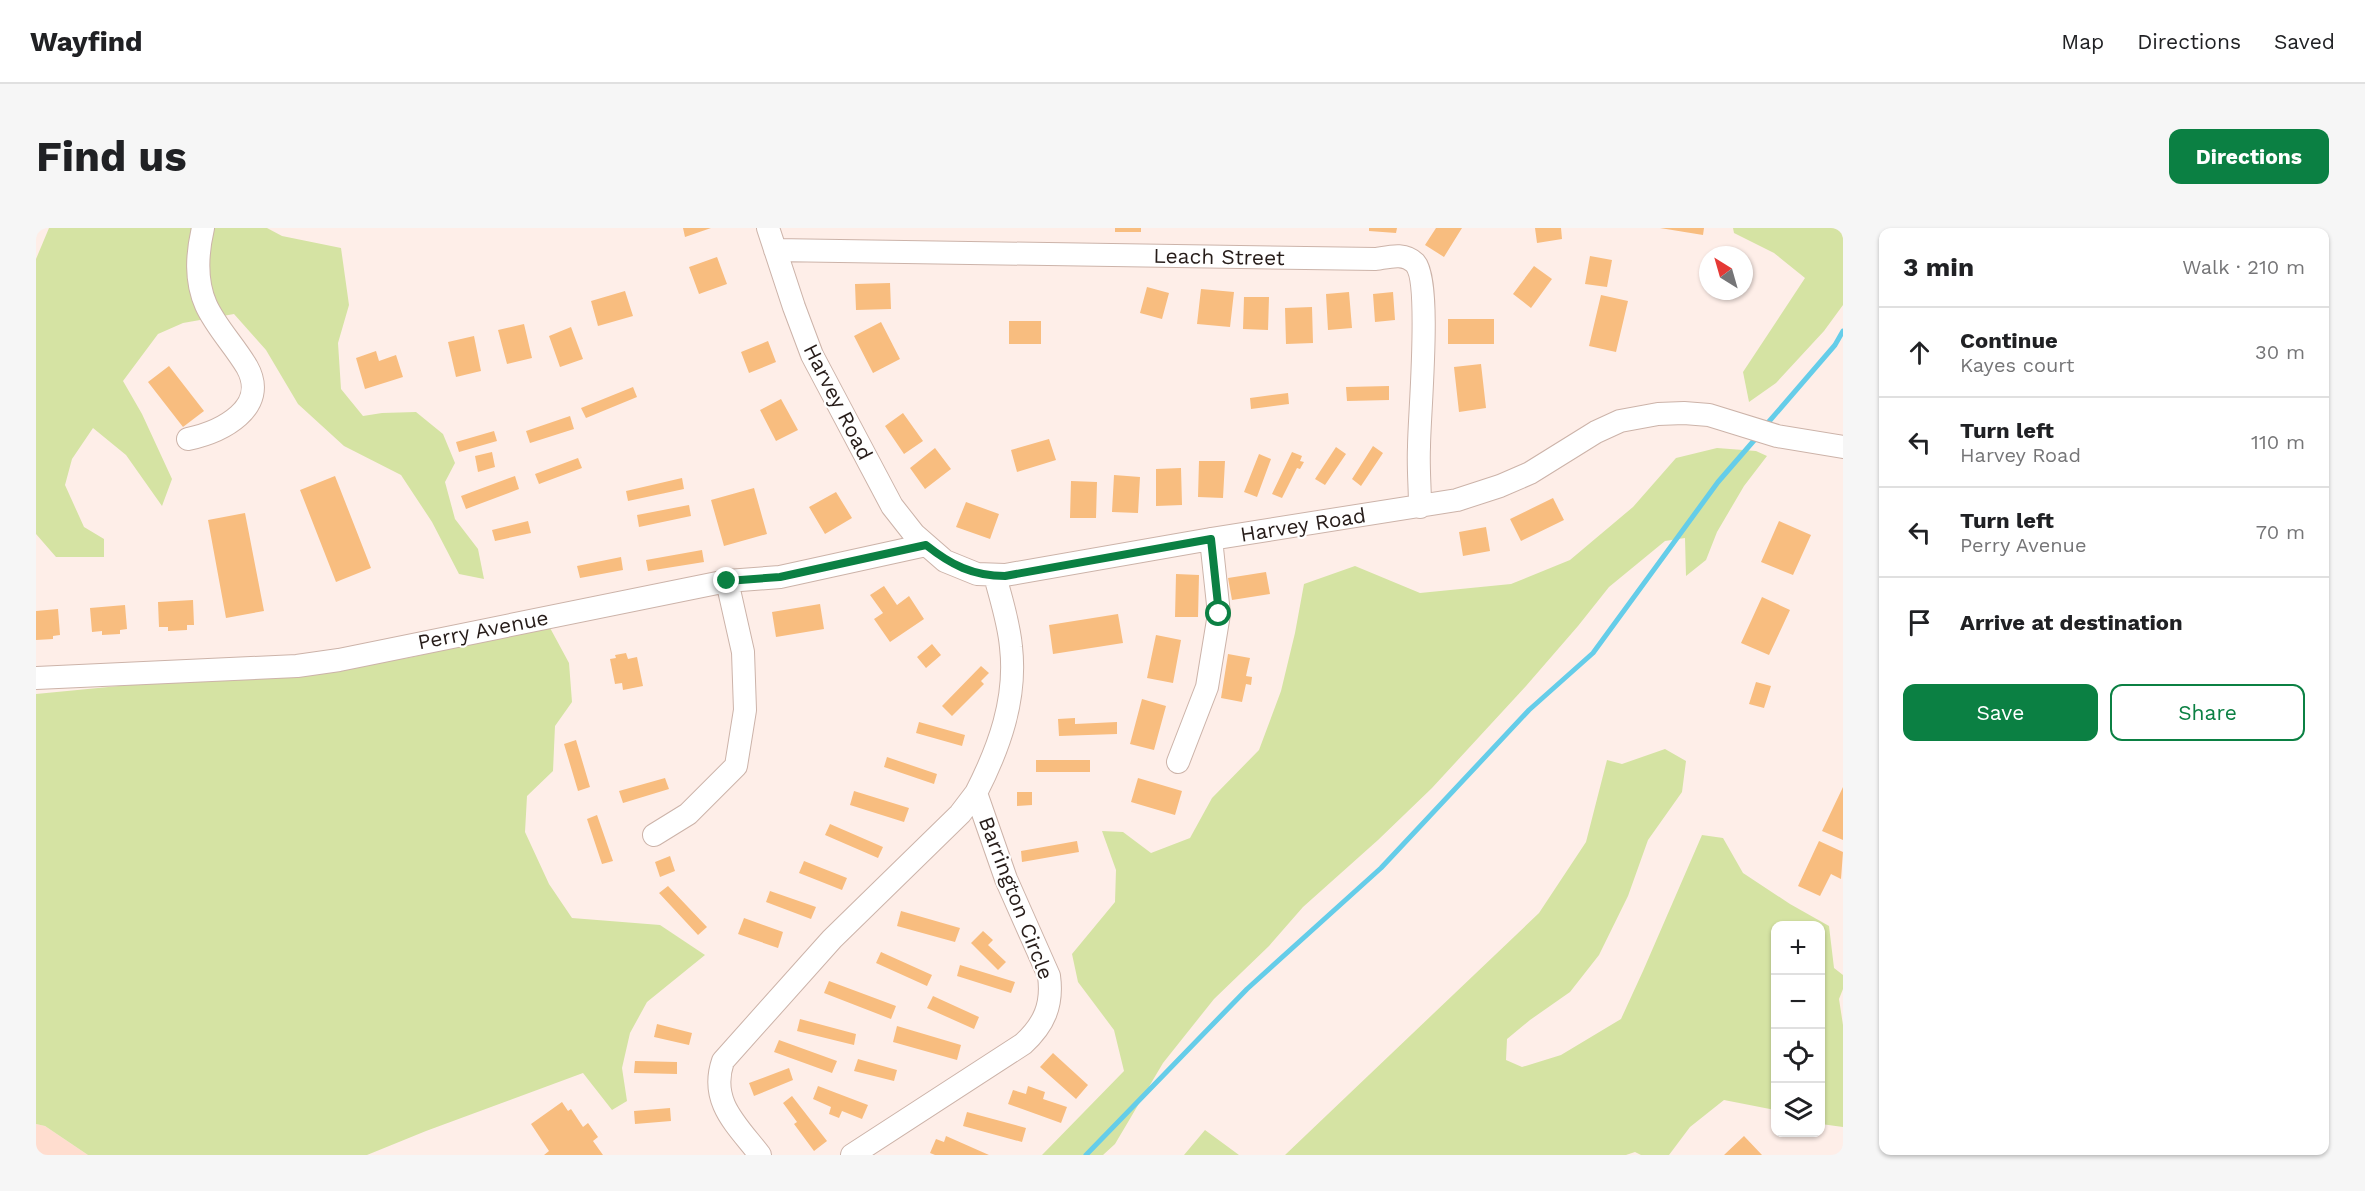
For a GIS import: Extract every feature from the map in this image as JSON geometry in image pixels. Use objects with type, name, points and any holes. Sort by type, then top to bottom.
[{"type":"street","points":[[189,440],[208,435],[232,421],[250,401],[253,390],[252,378],[247,367],[206,304],[197,263],[203,228]]},
{"type":"street","name":"Harvey Road","points":[[768,228],[812,355],[892,506],[926,545],[945,561],[961,569],[994,576],[1457,500],[1500,486],[1558,457],[1596,432],[1632,418],[1684,413],[1709,415],[1777,436],[1843,447]]},
{"type":"street","name":"Leach Street","points":[[775,250],[1376,259],[1403,256],[1415,264],[1422,276],[1420,507]]},
{"type":"street","points":[[1178,762],[1207,687],[1219,614],[1211,539]]},
{"type":"street","name":"Perry Avenue","points":[[36,678],[297,666],[339,660],[727,581],[780,577],[926,545]]},
{"type":"street","name":"Barrington Circle","points":[[760,1155],[723,1105],[718,1083],[723,1061],[832,939],[960,814],[976,793],[994,759],[1005,723],[1011,687],[1012,649],[994,576]]},
{"type":"street","points":[[654,835],[688,814],[736,766],[745,710],[743,652],[727,581]]},
{"type":"street","name":"Barrington Circle","points":[[852,1155],[1023,1044],[1034,1034],[1049,1007],[1051,992],[1049,976],[1006,879],[976,793]]},
{"type":"shaded area","points":[[36,1124],[45,1126],[88,1155],[36,1155]]},
{"type":"green space","points":[[49,228],[267,228],[282,236],[341,248],[349,305],[338,343],[341,389],[363,416],[416,412],[443,434],[455,463],[445,482],[455,519],[478,549],[484,579],[459,574],[432,522],[401,475],[344,446],[298,404],[266,350],[234,314],[183,323],[158,334],[123,381],[142,414],[172,479],[162,506],[126,455],[93,428],[72,459],[65,485],[84,527],[104,539],[104,557],[56,557],[36,534],[36,259]]},
{"type":"green space","points":[[1733,228],[1843,228],[1843,305],[1824,331],[1776,383],[1749,402],[1743,372],[1805,278],[1774,253],[1734,233]]},
{"type":"green space","points":[[1717,448],[1756,451],[1767,456],[1744,486],[1717,532],[1706,560],[1686,576],[1685,538],[1665,541],[1609,587],[1526,686],[1432,788],[1303,907],[1269,946],[1214,999],[1163,1063],[1115,1144],[1103,1155],[1042,1155],[1124,1071],[1114,1030],[1078,982],[1072,954],[1115,902],[1116,870],[1102,831],[1123,832],[1151,853],[1190,838],[1212,798],[1259,750],[1281,691],[1304,584],[1355,566],[1420,593],[1511,584],[1570,560],[1633,507],[1676,458]]},
{"type":"green space","points":[[549,626],[569,663],[572,702],[555,726],[553,771],[527,796],[525,832],[549,884],[572,918],[660,925],[705,955],[647,1002],[630,1033],[622,1068],[627,1101],[612,1110],[583,1073],[367,1155],[88,1155],[45,1126],[36,1124],[36,694],[408,658]]},
{"type":"green space","points":[[1665,749],[1686,761],[1682,792],[1648,840],[1628,896],[1599,955],[1570,992],[1507,1039],[1506,1060],[1522,1067],[1561,1055],[1621,1019],[1702,835],[1723,838],[1743,873],[1820,921],[1771,921],[1771,1109],[1724,1100],[1690,1127],[1669,1155],[1641,1155],[1635,1152],[1626,1155],[1285,1155],[1539,913],[1586,842],[1607,760],[1622,764]]},
{"type":"green space","points":[[1825,924],[1829,926],[1834,968],[1843,975],[1843,989],[1839,999],[1843,1025],[1843,1127],[1825,1125]]},
{"type":"green space","points":[[1205,1130],[1239,1155],[1184,1155]]},
{"type":"building","points":[[683,228],[711,228],[685,237]]},
{"type":"building","points":[[1115,228],[1141,228],[1141,232],[1115,232]]},
{"type":"building","points":[[1369,228],[1397,228],[1396,233],[1369,231]]},
{"type":"building","points":[[1436,228],[1462,228],[1444,257],[1425,245]]},
{"type":"building","points":[[1535,228],[1561,228],[1562,239],[1537,243]]},
{"type":"building","points":[[1660,228],[1704,228],[1703,235]]},
{"type":"building","points":[[1590,256],[1612,260],[1607,287],[1585,284]]},
{"type":"building","points":[[717,257],[727,284],[699,294],[689,267]]},
{"type":"building","points":[[1534,266],[1552,279],[1531,308],[1513,294]]},
{"type":"building","points":[[890,283],[891,309],[856,310],[855,284]]},
{"type":"building","points":[[1147,287],[1169,293],[1162,319],[1140,313]]},
{"type":"building","points":[[1201,289],[1234,292],[1230,327],[1197,324]]},
{"type":"building","points":[[625,291],[633,316],[598,326],[591,301]]},
{"type":"building","points":[[1349,292],[1352,328],[1328,330],[1326,294]]},
{"type":"building","points":[[1393,292],[1395,320],[1375,322],[1373,294]]},
{"type":"building","points":[[1601,295],[1628,301],[1616,352],[1589,346]]},
{"type":"building","points":[[1244,297],[1269,297],[1268,330],[1243,329]]},
{"type":"building","points":[[1312,307],[1313,343],[1286,344],[1285,308]]},
{"type":"building","points":[[1448,319],[1494,319],[1494,344],[1448,344]]},
{"type":"building","points":[[1009,321],[1041,321],[1041,344],[1009,344]]},
{"type":"building","points":[[881,322],[900,359],[873,373],[854,336]]},
{"type":"building","points":[[524,324],[532,358],[507,364],[498,330]]},
{"type":"building","points":[[571,327],[583,359],[560,367],[549,336]]},
{"type":"building","points":[[474,336],[481,371],[456,377],[448,342]]},
{"type":"building","points":[[768,341],[776,362],[749,373],[741,352]]},
{"type":"building","points":[[376,351],[379,361],[396,355],[403,377],[365,389],[356,358]]},
{"type":"building","points":[[1481,364],[1486,408],[1459,412],[1454,367]]},
{"type":"building","points":[[169,366],[204,411],[183,427],[148,382]]},
{"type":"building","points":[[1389,386],[1389,400],[1347,401],[1346,387]]},
{"type":"building","points":[[633,387],[637,397],[586,418],[581,408]]},
{"type":"building","points":[[1288,393],[1289,404],[1251,409],[1250,398]]},
{"type":"building","points":[[781,399],[798,430],[776,441],[760,410]]},
{"type":"building","points":[[903,413],[923,441],[904,454],[885,426]]},
{"type":"building","points":[[570,416],[574,429],[530,443],[526,431]]},
{"type":"building","points":[[494,431],[497,441],[459,452],[456,442]]},
{"type":"building","points":[[1049,439],[1056,460],[1017,472],[1011,450]]},
{"type":"building","points":[[1373,446],[1383,453],[1361,486],[1352,479]]},
{"type":"building","points":[[1336,447],[1346,454],[1325,485],[1315,479]]},
{"type":"building","points":[[935,448],[951,469],[925,489],[910,468]]},
{"type":"building","points":[[492,452],[495,467],[478,472],[475,456]]},
{"type":"building","points":[[1292,452],[1302,456],[1300,461],[1304,462],[1300,469],[1297,468],[1282,498],[1272,494]]},
{"type":"building","points":[[1259,454],[1271,459],[1257,497],[1244,492]]},
{"type":"building","points":[[578,458],[582,468],[539,484],[535,474]]},
{"type":"building","points":[[1199,461],[1225,461],[1223,498],[1198,497]]},
{"type":"building","points":[[1181,468],[1182,505],[1156,506],[1156,469]]},
{"type":"building","points":[[1114,475],[1140,477],[1138,513],[1112,512]]},
{"type":"building","points":[[335,476],[371,568],[336,582],[300,490]]},
{"type":"building","points":[[515,476],[519,489],[466,509],[461,496]]},
{"type":"building","points":[[682,478],[684,489],[628,501],[626,491]]},
{"type":"building","points":[[1071,481],[1097,482],[1096,518],[1070,518]]},
{"type":"building","points":[[754,488],[767,534],[724,546],[711,500]]},
{"type":"building","points":[[836,492],[852,518],[825,534],[809,507]]},
{"type":"building","points":[[1553,498],[1564,520],[1521,541],[1510,519]]},
{"type":"building","points":[[966,502],[999,514],[990,539],[956,527]]},
{"type":"building","points":[[689,505],[691,516],[639,527],[637,515]]},
{"type":"building","points":[[245,513],[264,611],[226,618],[208,520]]},
{"type":"building","points":[[528,521],[531,533],[495,541],[492,530]]},
{"type":"building","points":[[1779,521],[1811,535],[1793,575],[1761,562]]},
{"type":"building","points":[[1486,527],[1490,551],[1463,556],[1459,532]]},
{"type":"building","points":[[702,550],[704,562],[648,571],[646,560]]},
{"type":"building","points":[[621,557],[623,570],[580,578],[577,566]]},
{"type":"building","points":[[1266,572],[1270,594],[1232,600],[1228,578]]},
{"type":"building","points":[[1176,574],[1199,575],[1198,617],[1175,617]]},
{"type":"building","points":[[884,586],[897,605],[909,596],[924,619],[890,642],[874,619],[883,613],[870,595]]},
{"type":"building","points":[[1762,597],[1790,610],[1769,655],[1741,643]]},
{"type":"building","points":[[193,600],[194,625],[187,625],[187,630],[168,631],[168,627],[159,627],[158,602]]},
{"type":"building","points":[[820,604],[824,629],[776,637],[772,612]]},
{"type":"building","points":[[125,605],[127,629],[120,630],[120,634],[102,635],[102,631],[92,632],[90,608]]},
{"type":"building","points":[[58,609],[60,635],[53,636],[53,639],[36,640],[36,611]]},
{"type":"building","points":[[1118,614],[1123,643],[1053,654],[1049,625]]},
{"type":"building","points":[[1156,635],[1181,640],[1173,683],[1147,678]]},
{"type":"building","points":[[932,644],[941,655],[926,668],[917,657]]},
{"type":"building","points":[[626,653],[628,659],[637,657],[643,686],[623,690],[622,683],[615,684],[610,659],[616,658],[615,655]]},
{"type":"building","points":[[1228,654],[1250,658],[1246,676],[1252,677],[1251,685],[1246,684],[1242,702],[1221,698]]},
{"type":"building","points":[[981,666],[989,673],[981,681],[984,684],[952,716],[942,706]]},
{"type":"building","points":[[1756,682],[1771,686],[1764,708],[1749,704]]},
{"type":"building","points":[[1142,699],[1166,706],[1154,750],[1130,744]]},
{"type":"building","points":[[1075,718],[1075,724],[1117,722],[1117,734],[1059,736],[1058,719]]},
{"type":"building","points":[[919,722],[965,735],[962,746],[916,733]]},
{"type":"building","points":[[576,740],[590,787],[578,791],[564,744]]},
{"type":"building","points":[[887,757],[937,774],[934,784],[884,767]]},
{"type":"building","points":[[1036,760],[1090,760],[1090,772],[1036,772]]},
{"type":"building","points":[[665,778],[669,789],[623,803],[619,791]]},
{"type":"building","points":[[1138,778],[1182,791],[1175,815],[1131,802]]},
{"type":"building","points":[[1843,787],[1843,840],[1822,831]]},
{"type":"building","points":[[854,791],[909,808],[904,822],[850,805]]},
{"type":"building","points":[[1017,792],[1032,792],[1032,805],[1017,806]]},
{"type":"building","points":[[597,815],[613,861],[602,864],[587,819]]},
{"type":"building","points":[[830,824],[883,847],[878,858],[825,835]]},
{"type":"building","points":[[1077,841],[1079,852],[1022,862],[1021,851]]},
{"type":"building","points":[[1819,841],[1843,852],[1841,879],[1831,874],[1820,896],[1798,886]]},
{"type":"building","points":[[670,856],[675,871],[660,877],[655,862]]},
{"type":"building","points":[[804,861],[847,878],[842,890],[799,873]]},
{"type":"building","points":[[668,886],[707,927],[698,935],[659,893]]},
{"type":"building","points":[[770,891],[816,907],[811,919],[766,902]]},
{"type":"building","points":[[901,911],[960,928],[955,942],[897,926]]},
{"type":"building","points":[[744,918],[783,932],[778,948],[738,934]]},
{"type":"building","points":[[983,931],[993,940],[988,945],[1006,962],[998,970],[971,943]]},
{"type":"building","points":[[881,952],[932,975],[927,986],[876,963]]},
{"type":"building","points":[[960,965],[1015,982],[1011,993],[957,976]]},
{"type":"building","points":[[829,981],[896,1006],[891,1019],[824,993]]},
{"type":"building","points":[[933,996],[979,1017],[974,1029],[927,1008]]},
{"type":"building","points":[[800,1019],[856,1034],[854,1045],[797,1031]]},
{"type":"building","points":[[657,1024],[692,1033],[689,1045],[654,1037]]},
{"type":"building","points":[[897,1026],[961,1045],[957,1060],[893,1042]]},
{"type":"building","points":[[779,1040],[837,1061],[832,1073],[774,1052]]},
{"type":"building","points":[[1053,1053],[1088,1085],[1076,1099],[1040,1067]]},
{"type":"building","points":[[858,1059],[897,1070],[894,1081],[854,1071]]},
{"type":"building","points":[[635,1061],[677,1062],[677,1074],[634,1073]]},
{"type":"building","points":[[789,1068],[793,1080],[754,1096],[749,1083]]},
{"type":"building","points":[[818,1086],[868,1105],[862,1119],[842,1111],[839,1118],[829,1114],[831,1107],[813,1099]]},
{"type":"building","points":[[1028,1086],[1045,1092],[1043,1099],[1067,1107],[1061,1123],[1008,1104],[1013,1090],[1026,1094]]},
{"type":"building","points":[[792,1096],[827,1141],[814,1151],[794,1124],[797,1122],[783,1103]]},
{"type":"building","points":[[562,1102],[568,1111],[571,1109],[583,1127],[588,1123],[598,1137],[593,1141],[603,1155],[544,1155],[549,1151],[531,1124]]},
{"type":"building","points":[[670,1108],[671,1121],[635,1124],[634,1111]]},
{"type":"building","points":[[967,1112],[1026,1128],[1022,1142],[963,1126]]},
{"type":"building","points":[[946,1136],[989,1155],[935,1155],[930,1153],[936,1139],[944,1142]]},
{"type":"building","points":[[1744,1136],[1762,1155],[1724,1155]]},
{"type":"waterway","points":[[1766,425],[1835,345],[1843,331]]},
{"type":"waterway","points":[[1086,1155],[1247,989],[1381,868],[1529,710],[1593,653],[1718,482],[1757,437]]},
{"type":"route","points":[[727,581],[780,577],[926,545],[945,561],[961,569],[977,574],[1005,576],[1211,539],[1219,614]]}]
